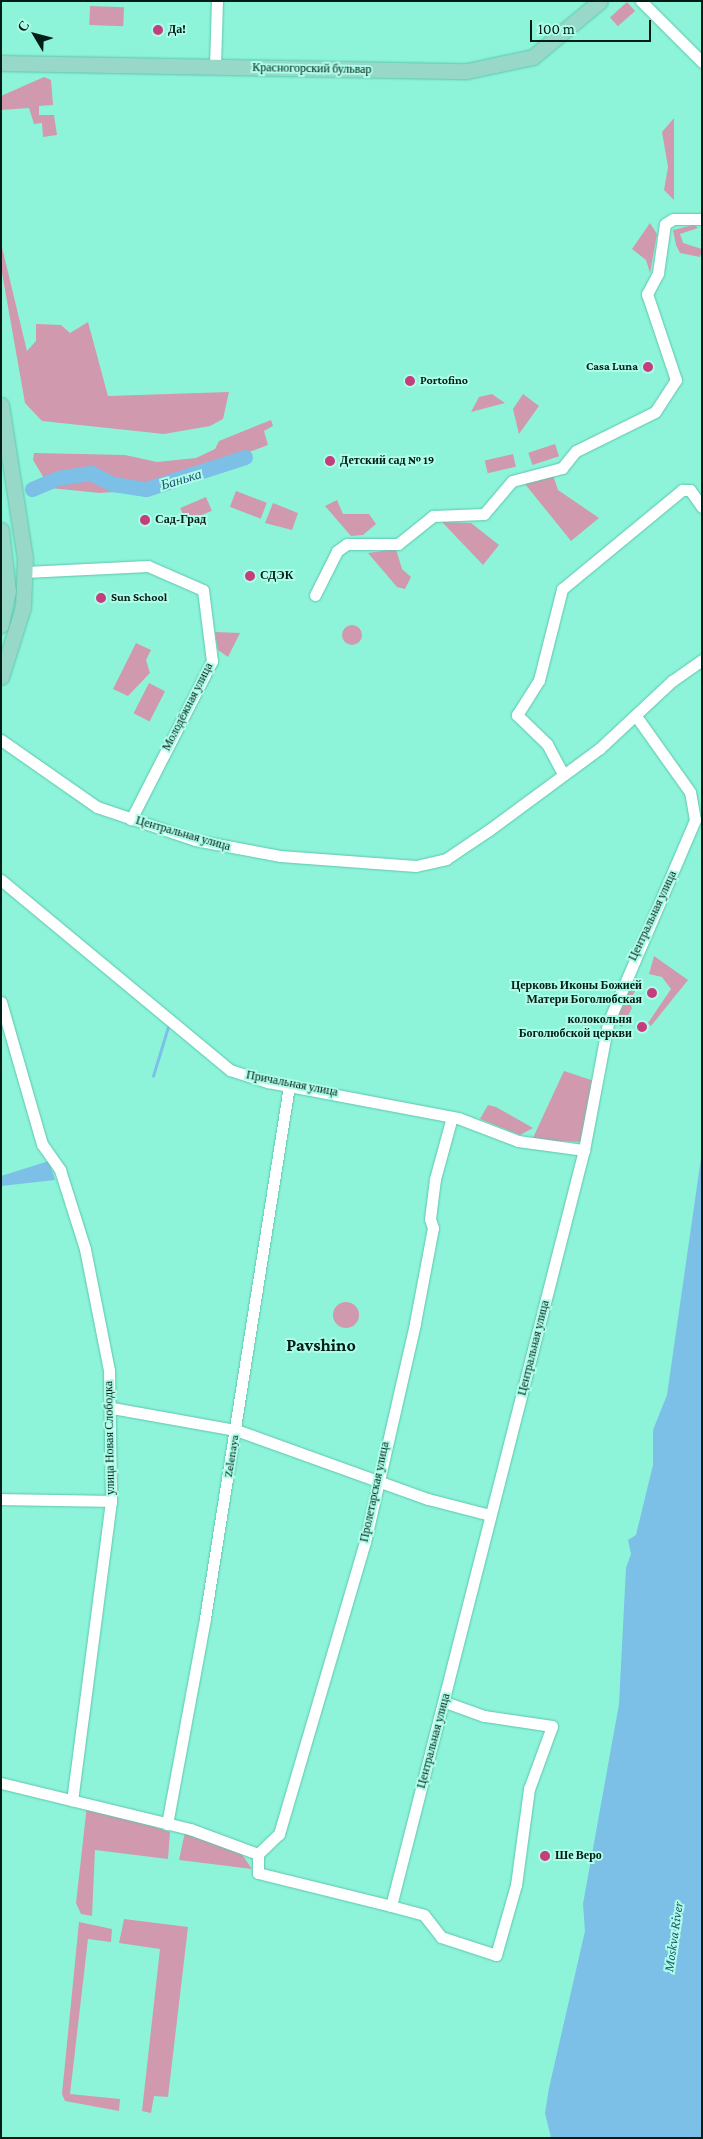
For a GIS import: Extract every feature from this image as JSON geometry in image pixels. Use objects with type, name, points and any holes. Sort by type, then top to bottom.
[{"type":"main road","name":"Красногорский бульвар","points":[[1,63],[216,67],[495,68],[548,48],[600,1]]},
{"type":"main road","points":[[1,405],[20,510],[25,572],[23,607],[1,677]]},
{"type":"main road","points":[[1,530],[8,592],[1,625]]},
{"type":"street","points":[[216,67],[217,1]]},
{"type":"street","points":[[641,1],[702,62]]},
{"type":"street","points":[[315,595],[337,551],[348,544],[398,544],[433,516],[484,514],[512,482],[562,468],[576,451],[655,412],[676,380],[647,294],[658,273],[665,224],[673,219],[702,219]]},
{"type":"street","points":[[563,774],[546,744],[518,716],[539,680],[562,589],[682,490],[690,490],[702,506]]},
{"type":"street","name":"Молодёжная улица","points":[[25,572],[148,566],[203,590],[212,661],[131,819]]},
{"type":"street","points":[[636,716],[702,660]]},
{"type":"street","name":"Центральная улица","points":[[1,740],[68,791],[131,819],[229,849],[416,866],[446,859],[563,774],[636,716],[690,792],[698,822],[612,1010],[584,1150],[490,1515],[445,1702],[391,1906]]},
{"type":"street","name":"Причальная улица","points":[[1,880],[219,1064],[248,1077],[452,1117],[518,1141],[584,1150]]},
{"type":"street","name":"улица Новая Слободка","points":[[1,1002],[42,1144],[60,1170],[84,1249],[100,1318],[112,1408],[111,1501],[72,1800]]},
{"type":"street","name":"Zelenaya","points":[[168,1824],[236,1430],[289,1086]]},
{"type":"street","name":"Пролетарская улица","points":[[258,1854],[279,1834],[380,1478],[415,1323],[433,1228],[430,1219],[435,1179],[452,1117]]},
{"type":"street","points":[[112,1408],[236,1430],[380,1478],[428,1498],[490,1515]]},
{"type":"street","points":[[1,1499],[111,1501]]},
{"type":"street","points":[[1,1783],[168,1824],[258,1854],[258,1873],[424,1915],[442,1937],[496,1955],[516,1885],[529,1789],[552,1726],[484,1716],[445,1702]]},
{"type":"shaded area","points":[[627,2],[635,11],[618,26],[610,17]]},
{"type":"shaded area","points":[[90,6],[124,7],[123,26],[89,25]]},
{"type":"shaded area","points":[[44,77],[51,80],[53,105],[39,106],[39,115],[54,115],[57,135],[43,137],[42,123],[34,124],[29,108],[1,110],[1,96]]},
{"type":"shaded area","points":[[674,118],[674,200],[664,190],[668,167],[662,132]]},
{"type":"shaded area","points":[[650,223],[657,234],[650,273],[646,260],[632,249]]},
{"type":"shaded area","points":[[694,225],[698,228],[680,234],[683,243],[702,249],[700,257],[680,253],[673,230]]},
{"type":"shaded area","points":[[1,243],[27,351],[36,341],[36,324],[61,325],[70,333],[88,322],[108,396],[229,392],[223,419],[210,426],[164,434],[42,421],[25,403],[1,267]]},
{"type":"shaded area","points":[[492,394],[505,403],[471,412],[479,397]]},
{"type":"shaded area","points":[[523,394],[539,406],[519,434],[513,409]]},
{"type":"shaded area","points":[[271,420],[273,426],[264,431],[268,445],[192,473],[179,487],[100,493],[50,488],[33,460],[34,453],[125,455],[157,462],[196,458],[215,449],[219,441]]},
{"type":"shaded area","points":[[555,444],[559,456],[532,465],[528,453]]},
{"type":"shaded area","points":[[513,454],[516,467],[488,473],[485,461]]},
{"type":"shaded area","points":[[553,475],[558,490],[599,518],[571,541],[525,484]]},
{"type":"shaded area","points":[[236,491],[267,503],[261,519],[230,507]]},
{"type":"shaded area","points":[[206,497],[212,511],[186,522],[180,508]]},
{"type":"shaded area","points":[[337,500],[343,514],[369,514],[376,524],[363,535],[351,536],[325,506]]},
{"type":"shaded area","points":[[273,503],[298,513],[292,530],[265,523]]},
{"type":"shaded area","points":[[442,522],[471,523],[499,545],[483,565]]},
{"type":"shaded area","points":[[396,549],[402,569],[411,577],[405,589],[397,587],[368,553]]},
{"type":"shaded area","points":[[352,625],[359,628],[362,635],[359,642],[352,645],[345,642],[342,635],[345,628]]},
{"type":"shaded area","points":[[215,632],[240,633],[228,657],[218,650]]},
{"type":"shaded area","points":[[136,643],[151,650],[146,660],[150,673],[128,696],[113,689]]},
{"type":"shaded area","points":[[149,683],[165,691],[150,721],[134,713]]},
{"type":"shaded area","points":[[654,956],[688,980],[651,1026],[648,1023],[671,989],[662,977],[649,974]]},
{"type":"shaded area","points":[[636,977],[641,982],[629,1001],[632,1008],[622,1027],[614,1022]]},
{"type":"shaded area","points":[[564,1071],[594,1081],[582,1142],[532,1140]]},
{"type":"shaded area","points":[[488,1105],[496,1107],[533,1128],[520,1135],[480,1119]]},
{"type":"shaded area","points":[[346,1302],[355,1306],[359,1315],[355,1324],[346,1328],[337,1324],[333,1315],[337,1306]]},
{"type":"shaded area","points":[[87,1805],[170,1832],[168,1859],[95,1850],[92,1916],[81,1914],[76,1903]]},
{"type":"shaded area","points":[[185,1832],[241,1853],[252,1869],[179,1860]]},
{"type":"shaded area","points":[[124,1919],[188,1927],[168,2097],[154,2096],[151,2113],[142,2111],[160,1949],[119,1943]]},
{"type":"shaded area","points":[[79,1922],[112,1929],[111,1942],[88,1939],[70,2094],[120,2099],[119,2111],[65,2101],[62,2094]]},
{"type":"water","name":"Moskva River","points":[[702,1151],[702,2138],[551,2138],[545,2113],[585,1931],[583,1904],[619,1704],[626,1568],[631,1554],[628,1540],[636,1535],[653,1465],[653,1430],[667,1395]]},
{"type":"water","points":[[49,1161],[55,1180],[1,1186],[1,1176]]},
{"type":"waterway","name":"Банька","points":[[32,489],[58,478],[91,473],[113,484],[146,489],[245,457]]},
{"type":"waterway","points":[[153,1076],[168,1027]]},
{"type":"place","name":"Да!","points":[[158,30]]},
{"type":"place","name":"Casa Luna","points":[[648,367]]},
{"type":"place","name":"Portofino","points":[[410,381]]},
{"type":"place","name":"Детский сад № 19","points":[[330,461]]},
{"type":"place","name":"Сад-Град","points":[[145,520]]},
{"type":"place","name":"СДЭК","points":[[250,576]]},
{"type":"place","name":"Sun School","points":[[101,598]]},
{"type":"place","name":"Церковь Иконы Божией Матери Боголюбская","points":[[652,993]]},
{"type":"place","name":"колокольня Боголюбской церкви","points":[[642,1027]]},
{"type":"place","name":"Ше Веро","points":[[545,1856]]},
{"type":"district","name":"Pavshino","points":[[321,1345]]}]
